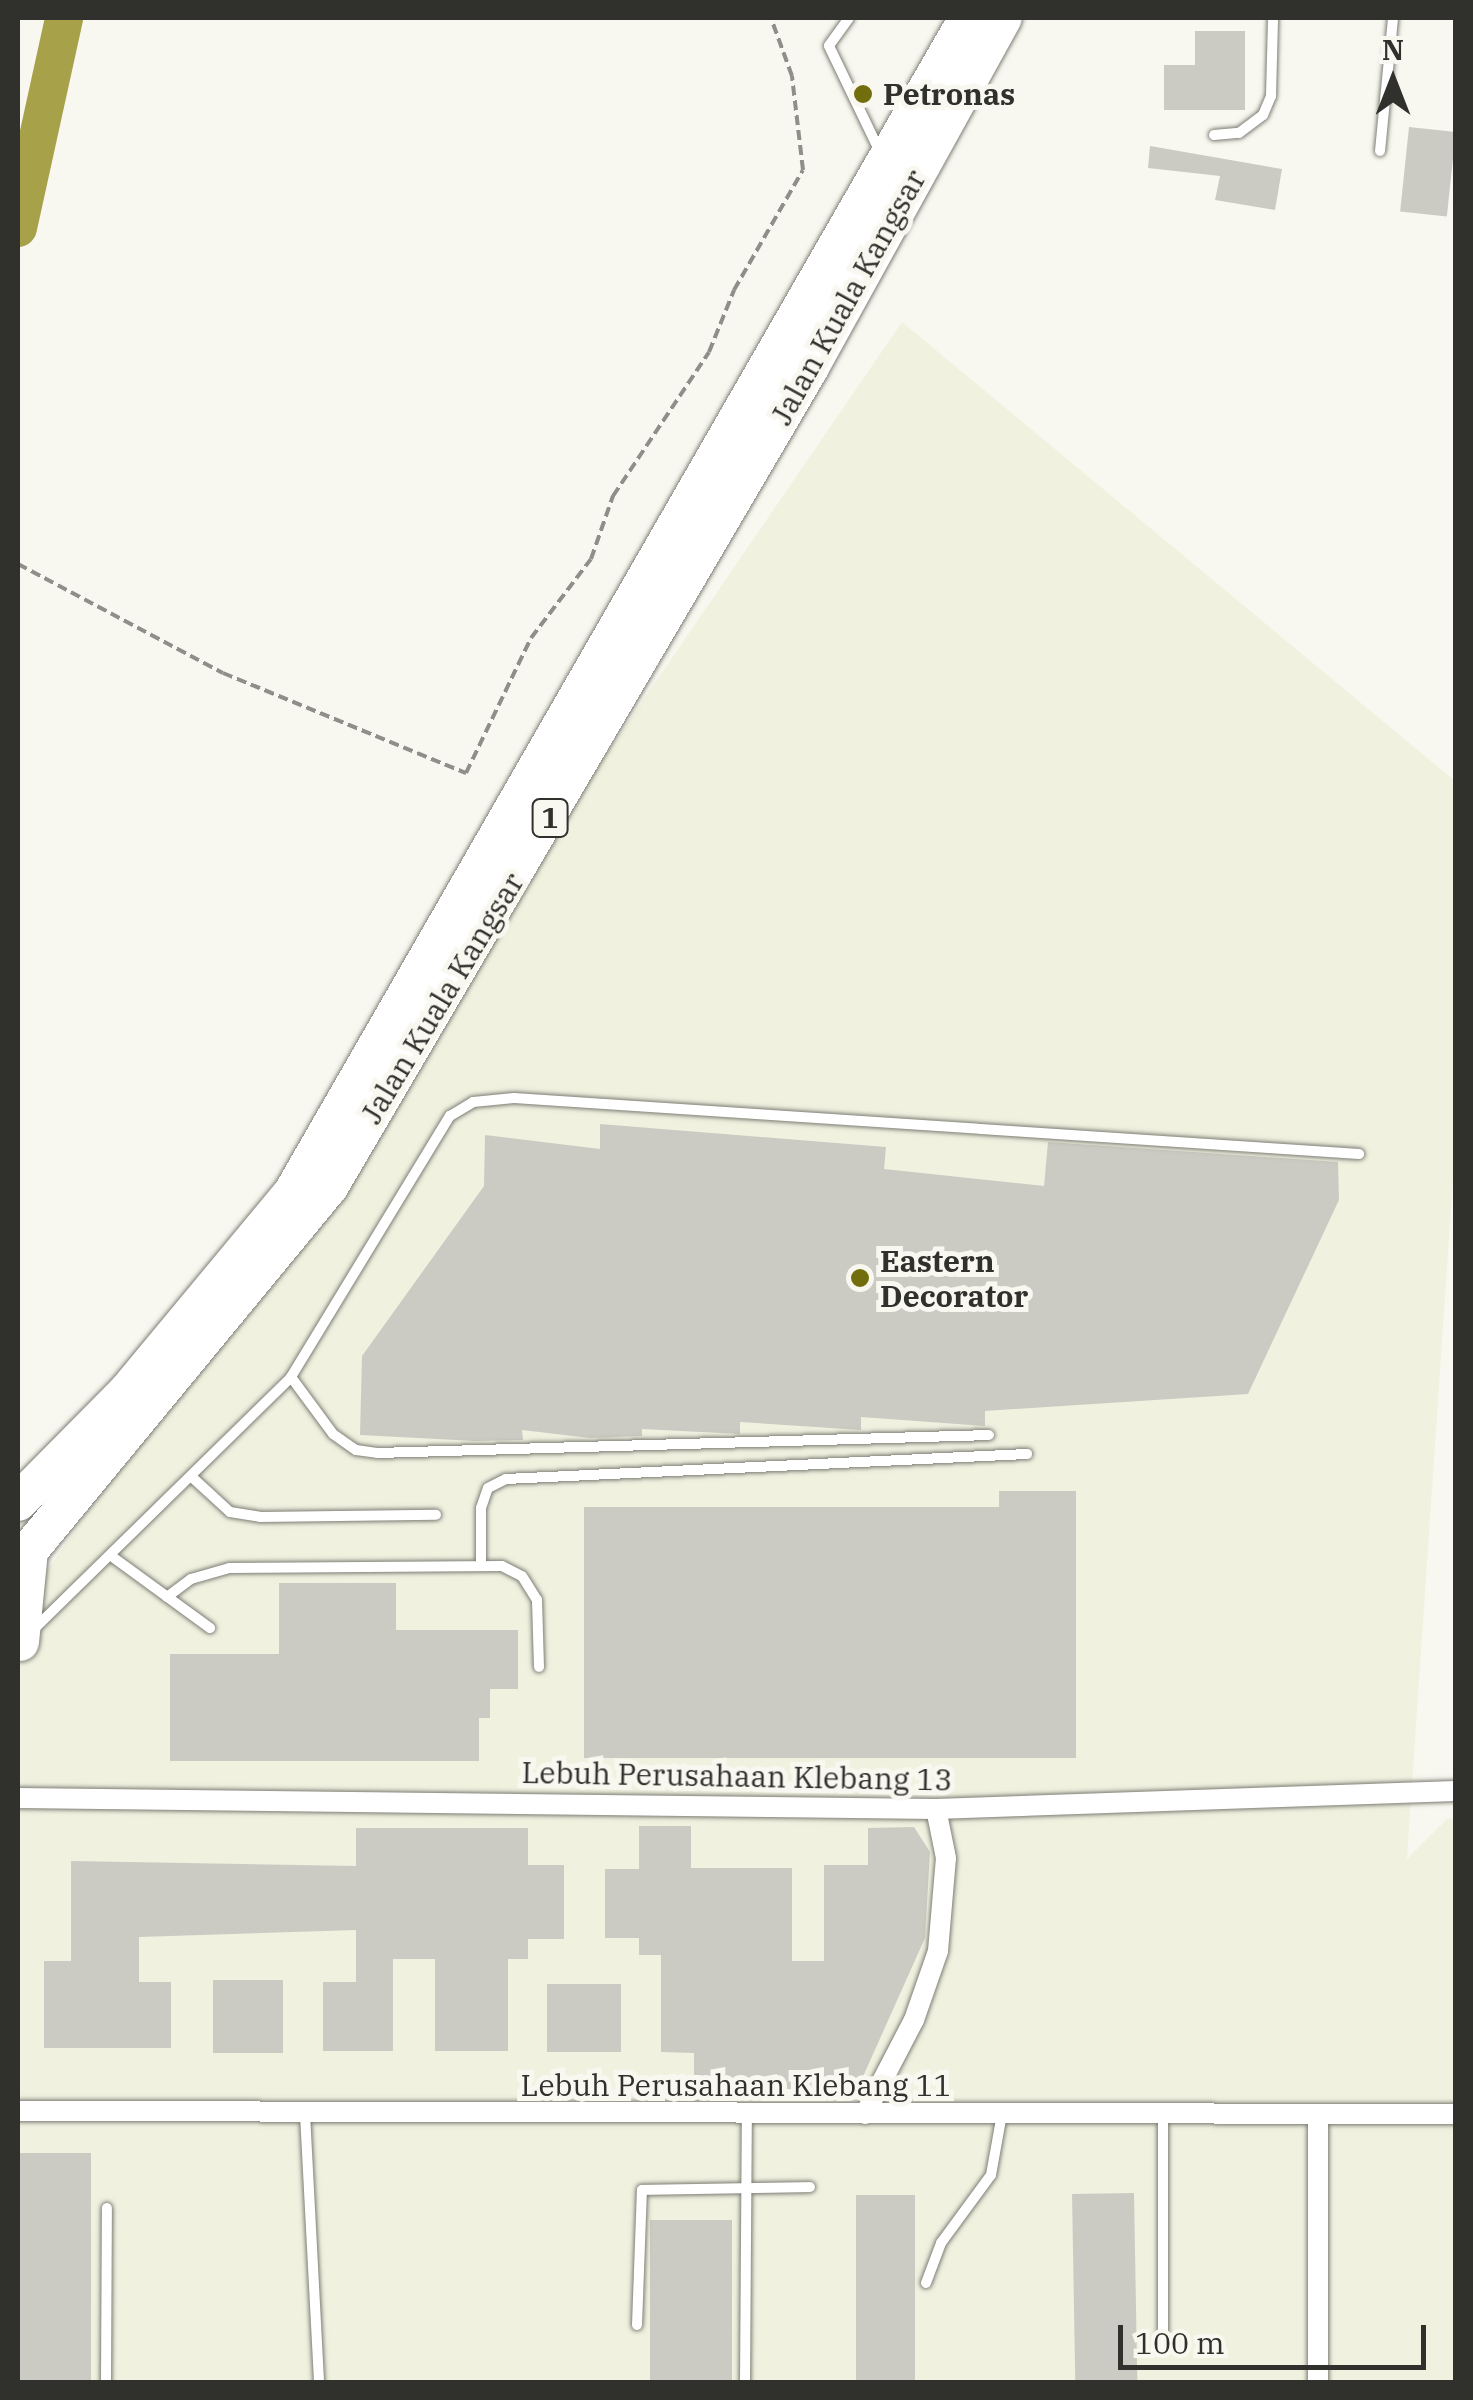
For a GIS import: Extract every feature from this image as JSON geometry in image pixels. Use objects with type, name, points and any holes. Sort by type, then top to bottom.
[{"type":"highway","name":"Jalan Kuala Kangsar","points":[[23,1558],[329,1188],[781,417],[1002,18]]},
{"type":"highway","name":"Jalan Kuala Kangsar","points":[[18,1502],[127,1392],[293,1192],[886,164],[959,24]]},
{"type":"highway","points":[[19,1644],[23,1558]]},
{"type":"street","name":"Lebuh Perusahaan Klebang 13","points":[[18,1798],[936,1810],[1456,1791]]},
{"type":"street","points":[[865,2114],[914,2020],[938,1951],[946,1858],[936,1810]]},
{"type":"street","name":"Lebuh Perusahaan Klebang 11","points":[[18,2111],[746,2117],[1456,2114]]},
{"type":"street","points":[[1318,2114],[1318,2382]]},
{"type":"lane","points":[[849,18],[829,46],[886,164]]},
{"type":"lane","points":[[1214,135],[1239,133],[1264,115],[1271,96],[1273,18]]},
{"type":"lane","points":[[1380,151],[1393,18]]},
{"type":"lane","points":[[19,1644],[114,1558],[291,1378],[450,1116],[474,1102],[514,1098],[1359,1154]]},
{"type":"lane","points":[[291,1378],[333,1434],[356,1450],[378,1453],[989,1435]]},
{"type":"lane","points":[[481,1564],[480,1508],[488,1488],[506,1479],[1028,1454]]},
{"type":"lane","points":[[194,1479],[230,1512],[260,1517],[436,1514]]},
{"type":"lane","points":[[114,1558],[210,1628]]},
{"type":"lane","points":[[167,1597],[190,1579],[229,1568],[481,1564],[522,1576],[537,1600],[539,1666]]},
{"type":"lane","points":[[305,2114],[319,2382]]},
{"type":"lane","points":[[926,2283],[941,2243],[991,2175],[1002,2114]]},
{"type":"lane","points":[[1162,2346],[1163,2114]]},
{"type":"lane","points":[[745,2382],[746,2117]]},
{"type":"lane","points":[[636,2324],[642,2190],[810,2187]]},
{"type":"lane","points":[[106,2382],[107,2208]]},
{"type":"path","points":[[18,564],[223,673],[466,774],[531,638],[591,559],[613,496],[709,352],[734,290],[803,170],[792,76],[771,18]]},
{"type":"shaded area","points":[[902,322],[1455,781],[1455,1150],[1407,1859],[1447,1819],[1455,1818],[1455,2382],[18,2382],[18,1613]]},
{"type":"building","points":[[1195,31],[1245,31],[1245,110],[1164,110],[1164,65],[1195,65]]},
{"type":"building","points":[[1409,127],[1456,132],[1447,216],[1400,212]]},
{"type":"building","points":[[1150,146],[1282,169],[1275,210],[1215,200],[1220,176],[1148,168]]},
{"type":"building","name":"Eastern Decorator","points":[[600,1124],[886,1147],[884,1169],[1044,1186],[1048,1142],[1338,1162],[1339,1200],[1248,1394],[985,1411],[985,1426],[861,1417],[861,1430],[740,1422],[740,1434],[642,1429],[642,1436],[590,1438],[522,1430],[523,1440],[476,1441],[360,1435],[362,1356],[484,1186],[485,1135],[600,1149]]},
{"type":"building","points":[[999,1491],[1076,1491],[1076,1758],[584,1758],[584,1507],[999,1507]]},
{"type":"building","points":[[279,1583],[396,1583],[396,1630],[518,1630],[518,1689],[490,1689],[490,1718],[479,1718],[479,1761],[170,1761],[170,1654],[279,1654]]},
{"type":"building","points":[[639,1826],[691,1826],[691,1868],[792,1868],[792,1961],[824,1961],[824,1865],[868,1865],[868,1828],[914,1827],[930,1852],[925,1938],[861,2081],[849,2089],[694,2089],[694,2053],[661,2052],[661,1955],[639,1955],[639,1938],[605,1938],[605,1869],[639,1869]]},
{"type":"building","points":[[356,1828],[528,1828],[528,1865],[564,1865],[564,1939],[528,1939],[528,1959],[508,1959],[508,2051],[435,2051],[435,1959],[393,1959],[393,2051],[323,2051],[323,1982],[356,1982],[356,1930],[139,1937],[139,1982],[171,1982],[171,2048],[44,2048],[44,1961],[71,1961],[71,1861],[356,1866]]},
{"type":"building","points":[[213,1980],[283,1980],[283,2053],[213,2053]]},
{"type":"building","points":[[547,1984],[621,1984],[621,2052],[547,2052]]},
{"type":"building","points":[[18,2153],[91,2153],[91,2382],[18,2382]]},
{"type":"building","points":[[1134,2193],[1137,2382],[1075,2382],[1072,2194]]},
{"type":"building","points":[[856,2195],[915,2195],[915,2382],[856,2382]]},
{"type":"building","points":[[650,2220],[732,2220],[732,2382],[650,2382]]},
{"type":"waterway","points":[[18,228],[64,18]]},
{"type":"place","name":"Petronas","points":[[863,94]]},
{"type":"place","name":"Eastern Decorator","points":[[860,1278]]}]
